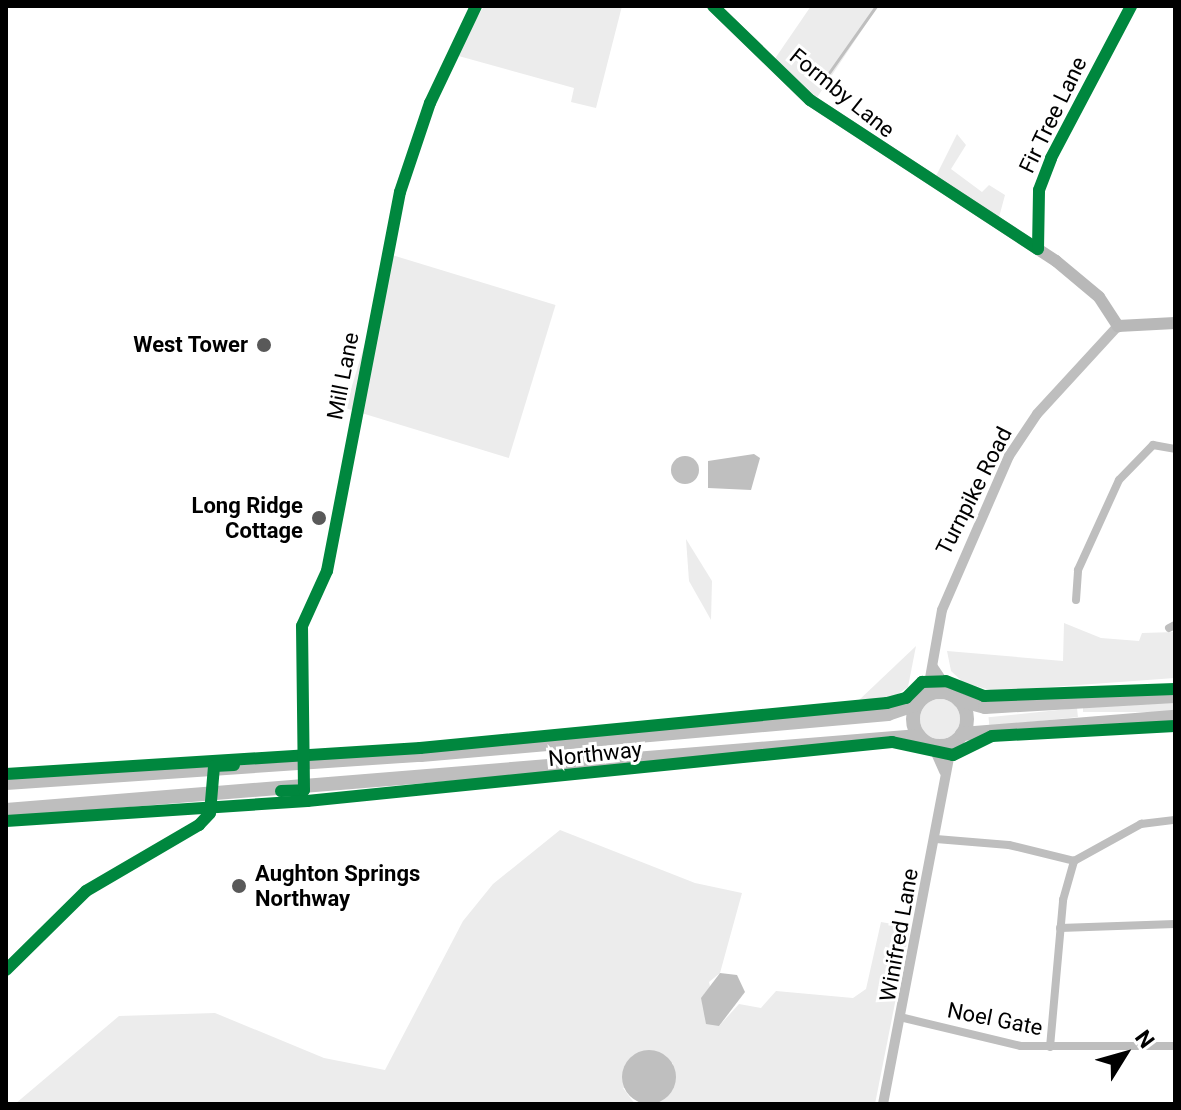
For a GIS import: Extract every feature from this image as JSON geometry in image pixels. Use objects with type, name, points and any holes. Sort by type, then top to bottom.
[{"type":"highway","points":[[955,697],[985,707],[1175,696]]},
{"type":"highway","name":"Northway","points":[[6,783],[214,766],[302,763],[888,714],[922,700],[955,697]]},
{"type":"highway","points":[[955,697],[966,716],[957,738],[1175,717]]},
{"type":"highway","points":[[922,700],[926,740]]},
{"type":"highway","name":"Northway","points":[[6,810],[304,790],[891,733],[926,740],[957,738]]},
{"type":"highway","points":[[302,763],[304,790]]},
{"type":"main road","name":"Formby Lane","points":[[713,6],[810,100],[1038,249],[1099,297],[1118,326]]},
{"type":"main road","points":[[1118,326],[1175,323]]},
{"type":"street","name":"Mill Lane","points":[[302,763],[302,626],[327,571],[400,192],[430,103],[476,6]]},
{"type":"street","name":"Fir Tree Lane","points":[[1038,249],[1039,190],[1047,169],[1131,6]]},
{"type":"street","name":"Turnpike Road","points":[[922,700],[933,667],[942,610],[1009,456],[1037,414],[1118,326]]},
{"type":"street","points":[[1062,597],[1074,597],[1119,480],[1153,445],[1175,449]]},
{"type":"street","points":[[933,667],[955,697]]},
{"type":"street","name":"Winifred Lane","points":[[883,1104],[904,1018],[936,839],[944,771],[957,738]]},
{"type":"street","points":[[926,740],[944,771]]},
{"type":"street","points":[[6,970],[86,891],[199,825],[214,797],[214,766]]},
{"type":"street","points":[[936,839],[1009,845],[1074,861],[1141,824],[1175,820]]},
{"type":"street","points":[[1050,1047],[1060,928],[1074,861]]},
{"type":"street","points":[[1060,928],[1175,924]]},
{"type":"street","name":"Noel Gate","points":[[904,1018],[1050,1047],[1175,1046]]},
{"type":"shaded area","points":[[484,6],[622,6],[596,108],[571,102],[574,88],[455,55]]},
{"type":"shaded area","points":[[811,6],[878,6],[814,102],[774,60]]},
{"type":"shaded area","points":[[957,134],[966,145],[951,169],[982,192],[989,185],[1005,195],[998,221],[935,178]]},
{"type":"shaded area","points":[[392,255],[556,305],[509,458],[345,408]]},
{"type":"shaded area","points":[[754,454],[760,458],[751,490],[708,488],[708,461]]},
{"type":"shaded area","points":[[685,456],[695,460],[699,470],[695,480],[685,484],[675,480],[671,470],[675,460]]},
{"type":"shaded area","points":[[686,539],[712,581],[711,620],[689,581]]},
{"type":"shaded area","points":[[1064,623],[1101,638],[1139,641],[1142,633],[1175,632],[1175,678],[994,691],[964,683],[951,671],[947,651],[1063,661]]},
{"type":"shaded area","points":[[916,646],[908,687],[891,699],[858,701]]},
{"type":"shaded area","points":[[940,699],[954,705],[960,719],[954,733],[940,739],[926,733],[920,719],[926,705]]},
{"type":"shaded area","points":[[1083,703],[1175,703],[1175,712],[1083,712]]},
{"type":"shaded area","points":[[1077,708],[1078,717],[989,726],[988,717]]},
{"type":"shaded area","points":[[560,830],[695,883],[742,893],[720,973],[709,982],[719,1026],[739,1004],[761,1008],[776,991],[853,998],[866,989],[881,922],[910,927],[875,1104],[655,1104],[670,1091],[673,1063],[623,1088],[635,1104],[15,1104],[119,1016],[215,1013],[324,1058],[385,1070],[463,921],[493,884]]},
{"type":"shaded area","points":[[720,973],[737,975],[745,992],[719,1026],[706,1024],[701,998]]},
{"type":"shaded area","points":[[649,1050],[668,1058],[676,1077],[668,1096],[649,1104],[630,1096],[622,1077],[630,1058]]},
{"type":"waterway","points":[[826,77],[876,6]]},
{"type":"cycle path","points":[[281,791],[304,790],[302,626],[327,571],[400,192],[430,103],[476,6]]},
{"type":"cycle path","points":[[713,6],[810,100],[1038,249]]},
{"type":"cycle path","points":[[1038,249],[1039,190],[1051,158],[1131,6]]},
{"type":"cycle path","points":[[6,774],[420,748],[887,703],[906,698],[922,682],[946,681],[984,696],[1175,689]]},
{"type":"cycle path","points":[[6,821],[307,801],[892,742],[953,755],[992,736],[1175,726]]},
{"type":"cycle path","points":[[6,970],[86,891],[199,825],[210,813],[214,766],[234,765]]},
{"type":"place","name":"West Tower","points":[[264,345]]},
{"type":"place","name":"Long Ridge Cottage","points":[[319,518]]},
{"type":"place","name":"Aughton Springs Northway","points":[[239,886]]}]
